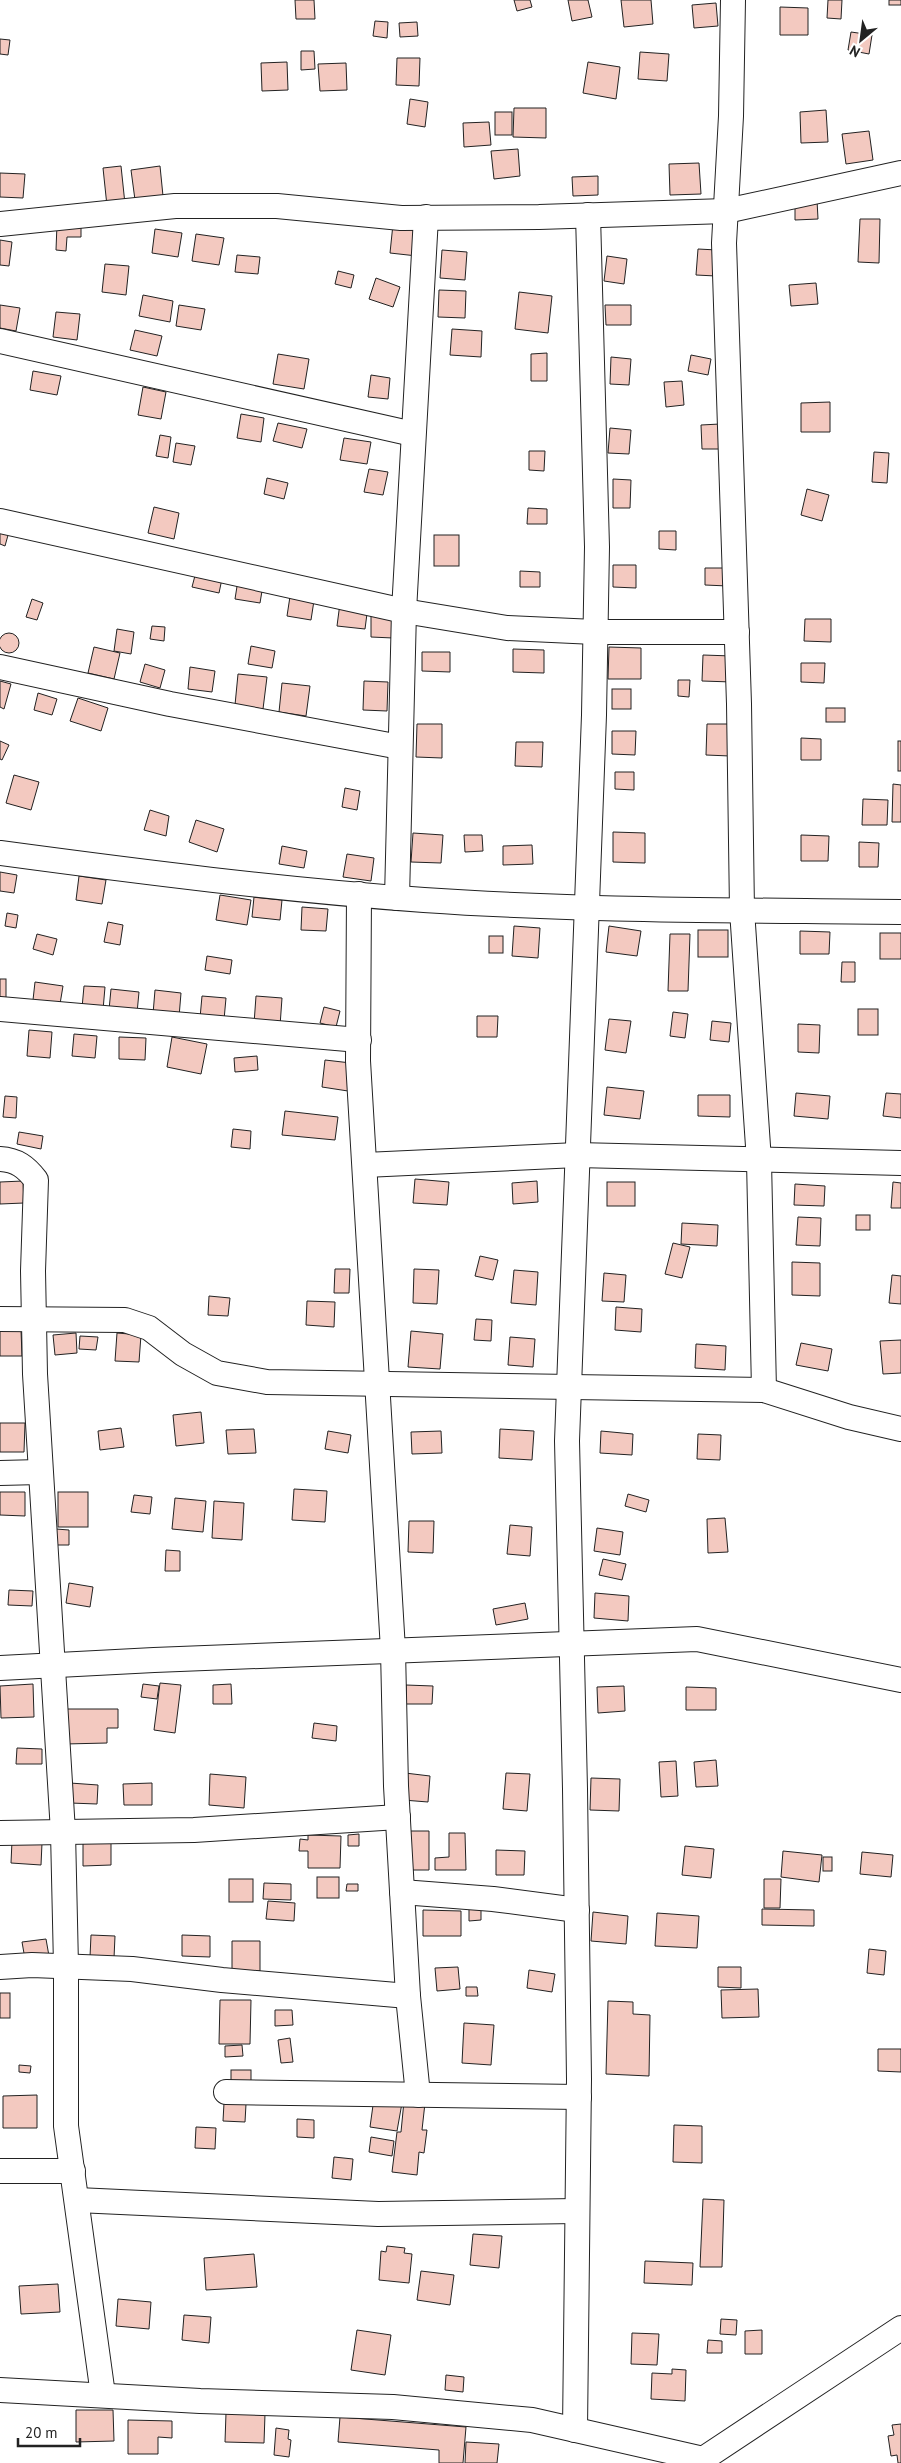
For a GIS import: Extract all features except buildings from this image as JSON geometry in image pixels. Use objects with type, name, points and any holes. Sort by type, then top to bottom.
[{"type":"street","points":[[733,0],[731,116],[724,243],[743,846],[742,910],[760,1161],[764,1390]]},
{"type":"street","points":[[0,224],[175,206],[277,206],[401,218],[726,211],[901,174]]},
{"type":"street","points":[[575,2430],[579,2097],[567,1441],[587,906],[597,547],[588,215]]},
{"type":"street","points":[[397,898],[404,610],[426,217]]},
{"type":"street","points":[[0,341],[413,434]]},
{"type":"street","points":[[0,521],[404,610],[507,628],[595,632],[737,632]]},
{"type":"street","points":[[0,668],[170,704],[400,747]]},
{"type":"street","points":[[0,853],[279,887],[397,898],[587,906],[901,912]]},
{"type":"street","points":[[359,894],[358,1040],[393,1650],[402,1892],[408,1996],[418,2095]]},
{"type":"street","points":[[0,1010],[358,1040]]},
{"type":"street","points":[[365,1165],[577,1156],[901,1163]]},
{"type":"street","points":[[0,1159],[11,1160],[26,1167],[36,1180],[33,1271],[34,1319],[40,1472],[63,1832],[66,1966],[66,2126],[104,2395]]},
{"type":"street","points":[[0,1319],[125,1320],[149,1328],[183,1354],[217,1374],[266,1382],[764,1390],[849,1418],[901,1429]]},
{"type":"street","points":[[0,1473],[40,1472]]},
{"type":"street","points":[[0,1668],[393,1650],[697,1639],[901,1680]]},
{"type":"street","points":[[0,1833],[194,1830],[398,1818]]},
{"type":"street","points":[[402,1892],[493,1899],[577,1910]]},
{"type":"street","points":[[0,1966],[132,1969],[222,1980],[408,1996]]},
{"type":"street","points":[[226,2092],[579,2097]]},
{"type":"street","points":[[0,2171],[73,2170]]},
{"type":"street","points":[[77,2200],[378,2214],[577,2211]]},
{"type":"street","points":[[0,2390],[200,2401],[393,2407],[532,2420],[700,2461],[901,2328]]}]
